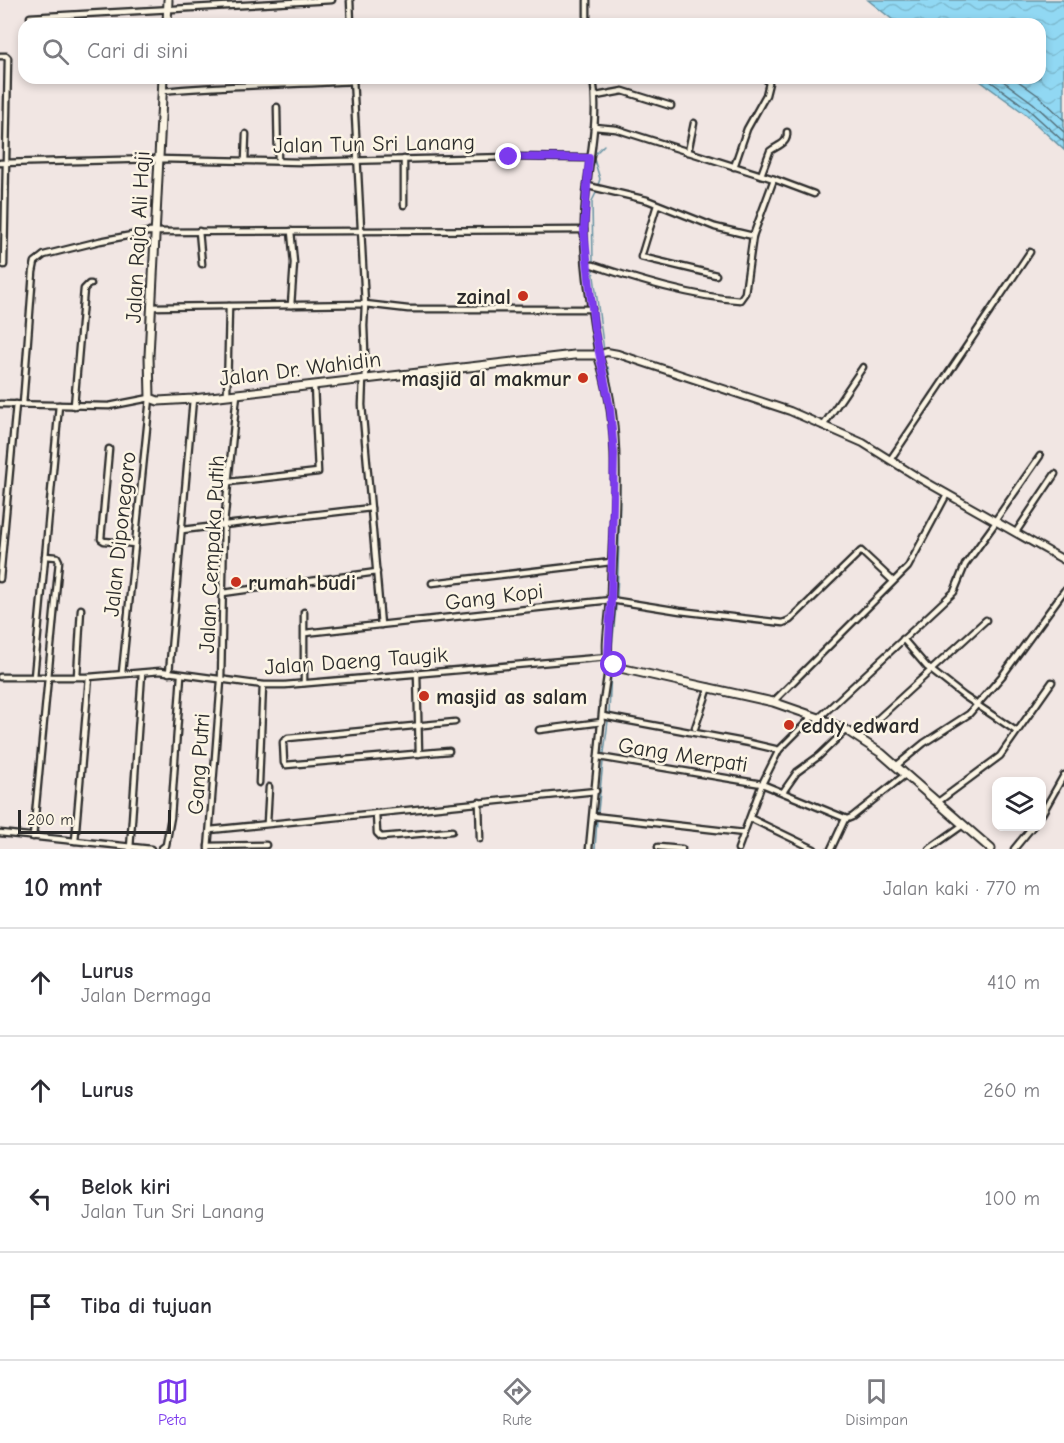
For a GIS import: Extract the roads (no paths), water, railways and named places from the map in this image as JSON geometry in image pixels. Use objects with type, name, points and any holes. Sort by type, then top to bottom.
[{"type":"main road","points":[[167,18],[168,0]]},
{"type":"main road","name":"Jalan Raja Ali Haji","points":[[150,398],[148,377],[163,84]]},
{"type":"main road","name":"Jalan Dr. Wahidin","points":[[150,398],[158,401],[193,399],[574,355],[598,355]]},
{"type":"main road","points":[[598,355],[606,380],[614,442],[608,660],[620,668],[773,702],[846,730],[906,774],[991,849]]},
{"type":"street","points":[[30,16],[332,0]]},
{"type":"street","points":[[350,0],[351,18]]},
{"type":"street","points":[[586,18],[587,0]]},
{"type":"street","points":[[0,56],[8,58],[3,164],[4,265]]},
{"type":"street","points":[[163,91],[220,86],[293,84]]},
{"type":"street","points":[[353,84],[365,304],[365,378],[362,405],[381,625]]},
{"type":"street","points":[[595,84],[594,127],[589,158],[584,230],[598,355],[607,352],[618,354],[789,411],[863,443],[947,494],[1064,560]]},
{"type":"street","points":[[734,167],[747,129],[766,95],[769,84]]},
{"type":"street","points":[[596,96],[623,91],[671,106]]},
{"type":"street","points":[[277,107],[278,161]]},
{"type":"street","points":[[688,152],[694,123]]},
{"type":"street","points":[[594,127],[616,129],[814,194]]},
{"type":"street","points":[[761,175],[770,151],[782,145],[787,138],[787,132]]},
{"type":"street","points":[[245,161],[246,134]]},
{"type":"street","name":"Jalan Tun Sri Lanang","points":[[3,164],[159,159],[357,161],[589,158]]},
{"type":"street","points":[[404,159],[404,205]]},
{"type":"street","points":[[587,265],[673,288],[740,300],[745,293],[753,236],[774,179]]},
{"type":"street","points":[[588,186],[647,200],[715,227],[753,236]]},
{"type":"street","points":[[657,205],[642,257],[716,275]]},
{"type":"street","points":[[23,404],[33,272],[37,260],[44,255],[156,228],[199,231],[584,230]]},
{"type":"street","points":[[199,231],[202,264]]},
{"type":"street","points":[[291,231],[294,263],[291,305]]},
{"type":"street","points":[[890,460],[1030,252]]},
{"type":"street","points":[[74,406],[84,290],[91,284]]},
{"type":"street","points":[[152,307],[365,304],[408,309],[592,309]]},
{"type":"street","points":[[227,394],[229,306]]},
{"type":"street","points":[[823,426],[863,367]]},
{"type":"street","points":[[229,482],[318,472],[314,385]]},
{"type":"street","name":"Jalan Cempaka Putih","points":[[221,681],[224,524],[237,394]]},
{"type":"street","points":[[0,404],[110,406],[150,398]]},
{"type":"street","name":"Jalan Diponegoro","points":[[122,673],[150,398]]},
{"type":"street","points":[[169,673],[193,399]]},
{"type":"street","points":[[0,579],[16,404]]},
{"type":"street","points":[[34,677],[59,405]]},
{"type":"street","points":[[109,449],[101,539],[135,544]]},
{"type":"street","points":[[738,849],[762,784],[778,750],[956,589],[965,565],[1040,456]]},
{"type":"street","points":[[1016,532],[1055,474]]},
{"type":"street","points":[[773,702],[908,567],[947,494]]},
{"type":"street","points":[[182,530],[371,508]]},
{"type":"street","name":"Gang Kopi","points":[[305,633],[611,600],[783,623],[790,620],[861,551],[893,581]]},
{"type":"street","points":[[33,837],[58,561],[57,557],[45,556]]},
{"type":"street","points":[[432,583],[611,562]]},
{"type":"street","points":[[223,593],[377,572]]},
{"type":"street","points":[[896,766],[924,743],[958,723],[977,705],[1064,591]]},
{"type":"street","points":[[77,676],[81,609]]},
{"type":"street","points":[[304,612],[304,683]]},
{"type":"street","points":[[858,737],[986,620]]},
{"type":"street","points":[[903,639],[931,670],[1016,731]]},
{"type":"street","points":[[590,849],[608,660]]},
{"type":"street","name":"Jalan Daeng Taugik","points":[[0,676],[89,677],[122,673],[169,673],[262,685],[608,660]]},
{"type":"street","points":[[130,848],[142,673]]},
{"type":"street","points":[[417,673],[419,754]]},
{"type":"street","points":[[160,849],[166,845],[171,817],[182,675]]},
{"type":"street","points":[[75,841],[89,677]]},
{"type":"street","name":"Gang Putri","points":[[208,847],[221,681]]},
{"type":"street","points":[[938,802],[1003,753],[1052,682]]},
{"type":"street","points":[[259,783],[262,685]]},
{"type":"street","points":[[695,728],[709,687]]},
{"type":"street","points":[[603,716],[778,750]]},
{"type":"street","points":[[449,751],[286,765],[283,742],[288,738],[455,722]]},
{"type":"street","points":[[539,730],[602,722]]},
{"type":"street","points":[[783,792],[793,776],[846,730]]},
{"type":"street","name":"Gang Merpati","points":[[598,757],[762,784],[845,819]]},
{"type":"street","points":[[831,849],[845,819],[852,817],[906,774]]},
{"type":"street","points":[[1046,806],[1064,775]]},
{"type":"street","points":[[267,823],[269,787]]},
{"type":"street","points":[[210,830],[596,791]]},
{"type":"street","points":[[479,802],[480,839]]},
{"type":"street","points":[[376,813],[377,832],[381,837],[452,831]]},
{"type":"street","points":[[593,816],[744,833]]},
{"type":"street","points":[[750,818],[813,849]]},
{"type":"street","points":[[929,849],[963,825]]},
{"type":"street","points":[[1014,849],[1029,831]]},
{"type":"street","points":[[0,833],[151,849]]},
{"type":"street","points":[[208,847],[266,845]]},
{"type":"street","points":[[658,847],[682,849]]},
{"type":"water","points":[[868,0],[1064,0],[1064,150],[1024,113],[984,84],[1046,84],[1046,18],[890,18]]},
{"type":"waterway","points":[[598,185],[600,179],[593,156],[604,145]]},
{"type":"waterway","points":[[593,261],[592,201],[596,193]]},
{"type":"waterway","points":[[593,269],[604,351]]},
{"type":"waterway","points":[[608,367],[619,453],[617,596]]},
{"type":"waterway","points":[[611,658],[616,606]]},
{"type":"waterway","points":[[609,713],[611,669]]},
{"type":"waterway","points":[[604,753],[608,721]]},
{"type":"waterway","points":[[598,812],[603,762]]},
{"type":"waterway","points":[[595,849],[597,820]]},
{"type":"place","name":"zainal","points":[[523,296]]},
{"type":"place","name":"masjid al makmur","points":[[583,378]]},
{"type":"place","name":"rumah budi","points":[[236,582]]},
{"type":"place","name":"masjid as salam","points":[[424,696]]},
{"type":"place","name":"eddy edward","points":[[789,725]]}]
